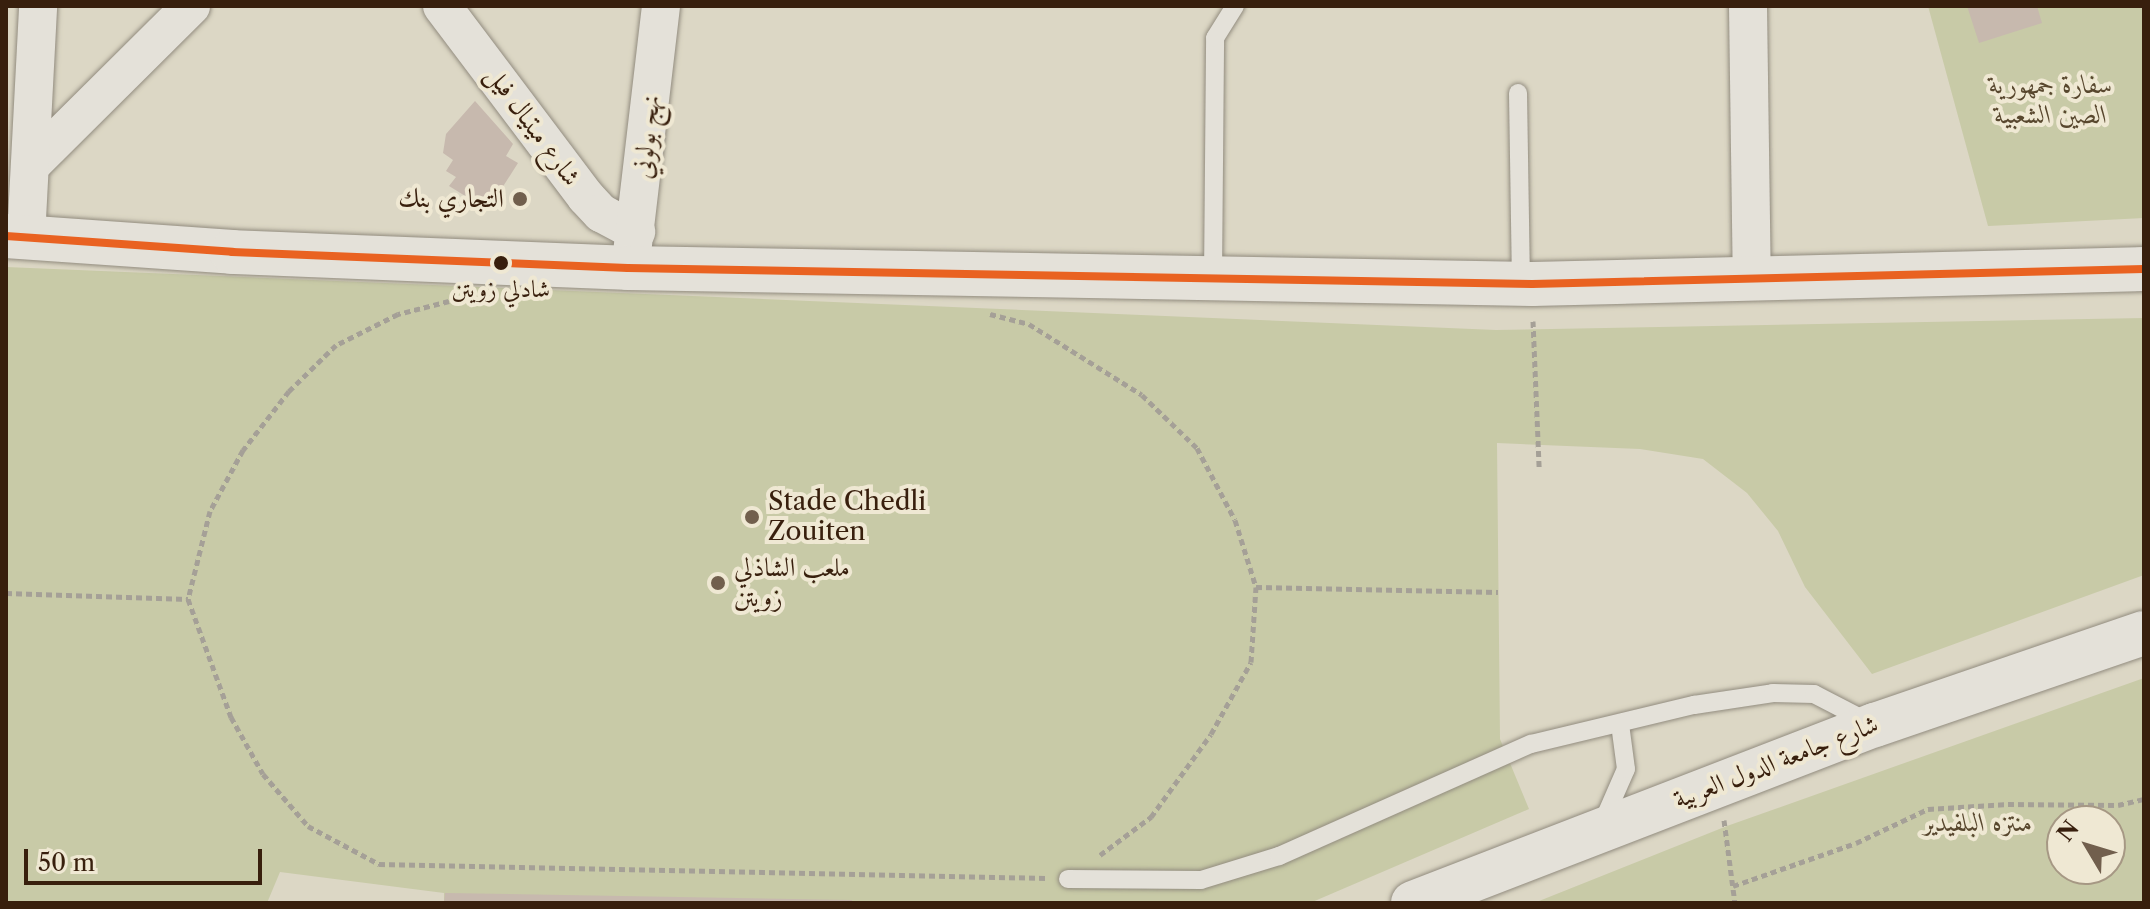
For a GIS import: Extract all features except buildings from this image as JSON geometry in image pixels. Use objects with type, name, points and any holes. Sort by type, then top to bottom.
[{"type":"main road","points":[[16,237],[232,252],[632,250],[1213,278],[1521,283],[2144,269]]},
{"type":"main road","name":"شارع جامعة الدول العربية","points":[[1413,903],[1875,725],[2144,633]]},
{"type":"street","points":[[16,237],[30,166],[38,6]]},
{"type":"street","points":[[30,166],[191,6]]},
{"type":"street","name":"شارع ميتيال فيل","points":[[442,6],[586,197],[632,250]]},
{"type":"street","name":"نهج بولوني","points":[[632,250],[661,6]]},
{"type":"street","points":[[1748,6],[1752,278]]},
{"type":"lane","points":[[1213,278],[1215,38],[1235,6]]},
{"type":"lane","points":[[1518,93],[1521,283]]},
{"type":"lane","points":[[1068,879],[1201,880],[1279,856],[1531,744],[1694,705],[1773,693],[1814,694],[1875,725]]},
{"type":"lane","points":[[1599,829],[1626,769],[1620,724]]},
{"type":"path","points":[[462,299],[398,314],[336,345],[289,391],[243,450],[210,511],[188,599],[231,717],[263,774],[308,826],[379,864],[1068,879],[1151,817],[1211,734],[1251,662],[1256,587],[1235,520],[1197,448],[1142,395],[1029,324],[974,313]]},
{"type":"path","points":[[1533,357],[1539,467]]},
{"type":"path","points":[[1256,587],[1498,592]]},
{"type":"path","points":[[6,593],[188,599]]},
{"type":"path","points":[[1712,786],[1727,826],[1735,903]]},
{"type":"path","points":[[1733,886],[1856,843],[1928,809],[2008,804],[2118,805],[2144,799]]},
{"type":"green space","name":"سفارة جمهورية الصين الشعبية","points":[[1928,6],[2144,6],[2144,218],[1988,226]]},
{"type":"green space","name":"Stade Chedli Zouiten","points":[[6,267],[1496,330],[2144,318],[2144,575],[1872,674],[1805,587],[1778,531],[1747,493],[1703,459],[1640,449],[1497,443],[1500,739],[1529,809],[1310,903],[444,903],[444,893],[280,872],[267,903],[6,903]]},
{"type":"green space","name":"منتزه البلفيدير","points":[[2144,678],[2144,903],[1534,903],[1727,826]]},
{"type":"transit line","points":[[6,236],[232,252],[628,268],[1532,284],[2144,269]]},
{"type":"place","name":"التجاري بنك","points":[[520,199]]},
{"type":"place","name":"شادلي زويتن","points":[[501,263]]},
{"type":"place","name":"Stade Chedli Zouiten","points":[[752,517]]},
{"type":"place","name":"ملعب الشاذلي زويتن","points":[[718,583]]}]
